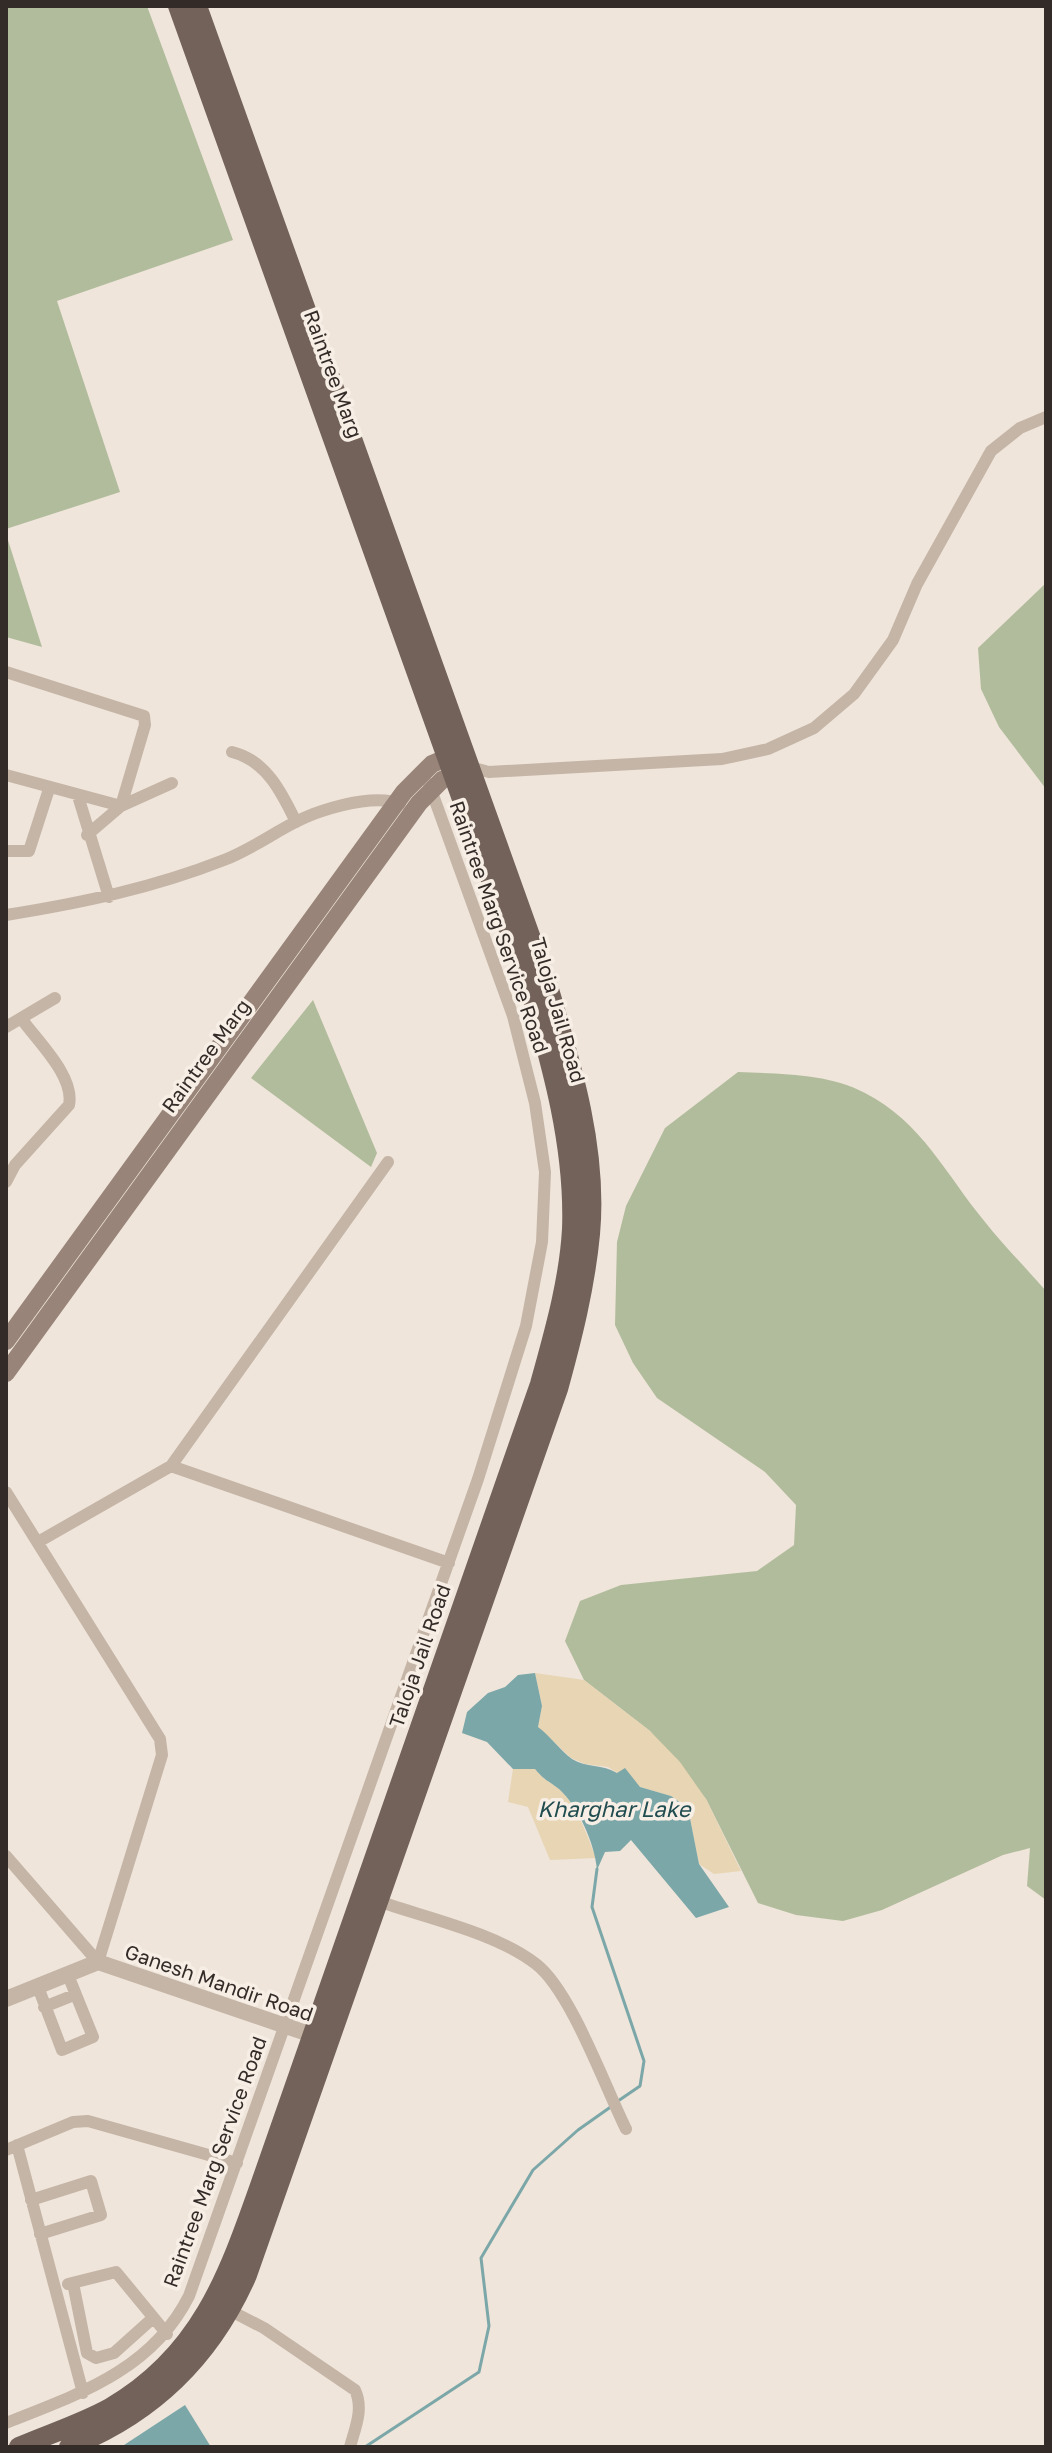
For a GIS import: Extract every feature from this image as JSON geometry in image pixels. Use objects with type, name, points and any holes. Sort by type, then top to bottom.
[{"type":"main road","name":"Raintree Marg","points":[[178,6],[458,762]]},
{"type":"main road","name":"Raintree Marg","points":[[197,6],[458,762]]},
{"type":"main road","name":"Raintree Marg","points":[[6,1373],[404,807],[424,770],[458,762]]},
{"type":"main road","name":"Raintree Marg","points":[[6,1341],[404,807],[431,789],[458,762]]},
{"type":"main road","name":"Taloja Jail Road","points":[[69,2447],[115,2426],[168,2389],[205,2350],[231,2311],[247,2275],[321,2038],[558,1389],[575,1328],[590,1232],[587,1153],[561,1029],[531,934],[458,762]]},
{"type":"main road","name":"Taloja Jail Road","points":[[19,2447],[76,2424],[124,2399],[166,2365],[201,2324],[230,2268],[321,2038]]},
{"type":"street","points":[[458,762],[489,772],[722,759],[768,749],[814,728],[854,694],[893,640],[924,570],[991,451],[1020,428],[1046,417]]},
{"type":"street","points":[[6,672],[144,716],[145,725],[121,806]]},
{"type":"street","points":[[232,752],[244,755],[264,769],[280,790],[296,822]]},
{"type":"street","name":"Raintree Marg Service Road","points":[[6,2423],[83,2393],[125,2370],[167,2334],[189,2296],[449,1563],[526,1326],[542,1242],[545,1172],[535,1103],[513,1016],[424,770]]},
{"type":"street","points":[[6,775],[121,806]]},
{"type":"street","points":[[87,835],[121,806],[172,783]]},
{"type":"street","points":[[6,851],[29,851],[49,789]]},
{"type":"street","points":[[78,796],[87,835],[109,897]]},
{"type":"street","points":[[6,915],[109,897],[226,860],[324,810],[364,802],[404,807]]},
{"type":"street","points":[[6,1027],[55,998]]},
{"type":"street","points":[[6,1182],[15,1165],[69,1105],[71,1097],[64,1079],[21,1018]]},
{"type":"street","points":[[6,1154],[15,1165]]},
{"type":"street","points":[[38,1542],[171,1466],[388,1162]]},
{"type":"street","points":[[171,1466],[449,1563]]},
{"type":"street","points":[[6,1492],[160,1739],[162,1755],[98,1962]]},
{"type":"street","points":[[6,1856],[98,1962]]},
{"type":"street","points":[[370,1899],[508,1946],[538,1965],[562,1995],[626,2129]]},
{"type":"street","name":"Ganesh Mandir Road","points":[[6,1999],[98,1962],[321,2038]]},
{"type":"street","points":[[38,1987],[62,2050],[93,2037],[68,1975]]},
{"type":"street","points":[[44,2007],[74,1995]]},
{"type":"street","points":[[83,2393],[44,2232],[34,2199],[11,2148],[73,2122],[88,2121],[237,2163]]},
{"type":"street","points":[[34,2199],[91,2181],[101,2215],[44,2232]]},
{"type":"street","points":[[55,2287],[116,2272],[167,2334]]},
{"type":"street","points":[[73,2283],[87,2353],[96,2358],[114,2353],[153,2318]]},
{"type":"street","points":[[231,2311],[264,2328],[355,2390],[359,2415],[350,2447]]},
{"type":"green space","points":[[6,6],[147,6],[233,240],[57,301],[120,492],[6,529]]},
{"type":"green space","points":[[6,534],[42,647],[6,637]]},
{"type":"green space","points":[[1046,583],[1046,789],[999,727],[981,689],[978,648]]},
{"type":"green space","points":[[313,1000],[377,1153],[371,1167],[251,1078]]},
{"type":"green space","points":[[738,1072],[803,1076],[835,1082],[851,1086],[885,1105],[918,1134],[992,1231],[1046,1291],[1046,1900],[1027,1886],[1030,1848],[1003,1855],[882,1910],[843,1921],[796,1915],[758,1903],[706,1799],[650,1731],[584,1680],[565,1641],[580,1601],[621,1585],[757,1571],[794,1545],[796,1505],[765,1472],[657,1398],[633,1363],[615,1325],[617,1242],[626,1206],[665,1128]]},
{"type":"sand","points":[[535,1673],[584,1680],[650,1731],[680,1762],[706,1799],[741,1871],[714,1874],[699,1864],[688,1808],[671,1796],[640,1787],[608,1767],[585,1764],[571,1758],[538,1727],[542,1706]]},
{"type":"sand","points":[[513,1769],[535,1769],[559,1789],[581,1821],[596,1858],[550,1860],[528,1807],[508,1802]]},
{"type":"water","name":"Kharghar Lake","points":[[535,1673],[542,1706],[538,1727],[572,1759],[617,1773],[625,1768],[640,1787],[671,1796],[688,1808],[699,1864],[729,1907],[696,1918],[631,1840],[620,1851],[605,1852],[597,1870],[584,1826],[566,1796],[535,1769],[513,1769],[487,1742],[462,1733],[467,1712],[488,1693],[505,1687],[518,1675]]},
{"type":"water","points":[[185,2405],[211,2447],[121,2447]]},
{"type":"waterway","points":[[597,1869],[592,1907],[644,2061],[640,2086],[618,2101]]},
{"type":"waterway","points":[[365,2447],[479,2372],[489,2326],[481,2258],[533,2170],[578,2130],[612,2106]]}]
